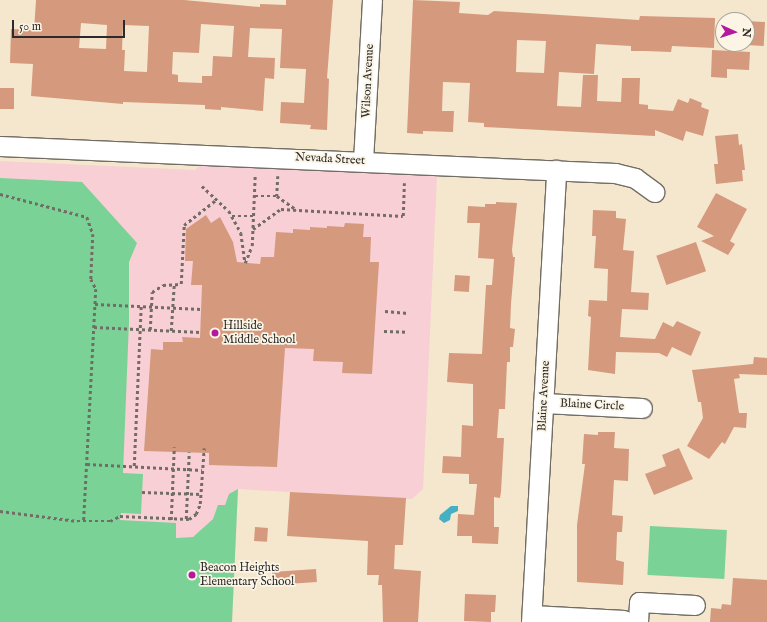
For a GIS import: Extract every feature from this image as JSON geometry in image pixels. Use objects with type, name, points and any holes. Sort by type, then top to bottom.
[{"type":"street","name":"Wilson Avenue","points":[[363,161],[372,0]]},
{"type":"street","name":"Nevada Street","points":[[0,146],[556,170],[626,175],[643,182],[654,192]]},
{"type":"street","name":"Blaine Avenue","points":[[532,618],[556,170]]},
{"type":"street","name":"Blaine Circle","points":[[543,403],[642,408]]},
{"type":"street","points":[[532,618],[631,621],[639,602],[695,605]]},
{"type":"path","points":[[202,186],[218,199],[232,216],[241,233],[245,263],[252,246],[255,175]]},
{"type":"path","points":[[277,196],[278,176]]},
{"type":"path","points":[[253,229],[281,209],[403,216],[404,183]]},
{"type":"path","points":[[0,194],[86,217],[93,234],[91,279],[96,289],[84,521]]},
{"type":"path","points":[[254,196],[277,196],[297,210]]},
{"type":"path","points":[[150,330],[152,292],[163,285],[181,284],[184,226],[218,199]]},
{"type":"path","points":[[232,216],[254,216]]},
{"type":"path","points":[[171,331],[174,284]]},
{"type":"path","points":[[95,304],[201,309]]},
{"type":"path","points":[[134,466],[141,306]]},
{"type":"path","points":[[385,311],[408,313]]},
{"type":"path","points":[[94,327],[200,332]]},
{"type":"path","points":[[384,331],[407,332]]},
{"type":"path","points":[[170,520],[174,447]]},
{"type":"path","points":[[0,511],[84,521],[110,521],[120,516],[186,520],[196,514],[201,494],[204,448]]},
{"type":"path","points":[[186,520],[189,452]]},
{"type":"path","points":[[87,464],[202,470]]},
{"type":"path","points":[[142,492],[201,494]]},
{"type":"shaded area","name":"Hillside Middle School","points":[[0,161],[195,170],[201,164],[437,176],[423,489],[412,499],[238,489],[232,622],[0,622]]},
{"type":"green space","points":[[0,178],[82,182],[137,243],[129,262],[129,322],[123,473],[143,474],[141,514],[121,513],[120,520],[176,523],[176,538],[193,537],[213,519],[218,505],[225,505],[229,494],[238,489],[232,622],[0,622]]},
{"type":"green space","points":[[650,526],[727,530],[724,579],[647,575]]},
{"type":"water","points":[[451,506],[458,506],[458,511],[451,514],[450,520],[444,523],[439,519],[440,515]]},
{"type":"building","points":[[36,0],[184,0],[260,7],[260,4],[286,5],[286,0],[333,0],[327,78],[329,79],[327,130],[310,129],[311,125],[280,123],[281,102],[304,103],[306,69],[280,68],[282,29],[250,28],[248,57],[275,58],[274,79],[265,78],[263,111],[221,107],[221,110],[205,109],[205,105],[123,102],[123,104],[31,96],[33,64],[10,63],[11,29],[34,30]],"holes":[[[81,23],[107,25],[106,49],[79,48]],[[201,24],[234,26],[232,57],[213,56],[212,76],[202,76],[202,83],[178,82],[178,75],[172,74],[173,52],[199,53]],[[123,25],[149,26],[147,72],[124,71],[125,50],[122,50]]]},
{"type":"building","points":[[413,0],[460,2],[459,13],[488,15],[494,11],[639,20],[640,16],[715,18],[714,48],[672,46],[671,52],[631,51],[631,46],[596,44],[594,74],[559,72],[557,106],[581,107],[583,75],[598,75],[597,101],[621,102],[622,78],[640,78],[639,104],[648,105],[648,109],[673,111],[678,99],[688,103],[690,98],[702,103],[701,107],[709,110],[703,136],[686,131],[683,141],[655,130],[655,136],[484,127],[484,123],[468,122],[470,83],[443,82],[442,111],[454,111],[453,132],[423,131],[423,134],[407,133]],"holes":[[[517,40],[546,41],[544,73],[516,72]]]},
{"type":"building","points":[[755,21],[765,22],[764,46],[755,45]]},
{"type":"building","points":[[712,50],[715,50],[715,52],[750,52],[749,70],[727,69],[727,78],[711,77]]},
{"type":"building","points":[[0,88],[14,88],[14,109],[0,109]]},
{"type":"building","points":[[738,134],[739,145],[742,144],[745,170],[742,170],[743,181],[716,184],[714,164],[718,164],[715,136]]},
{"type":"building","points":[[716,193],[747,209],[730,241],[735,244],[728,255],[701,241],[714,236],[697,227]]},
{"type":"building","points":[[496,202],[517,203],[512,250],[513,257],[515,257],[510,328],[515,329],[513,347],[510,347],[510,362],[507,362],[505,409],[499,409],[497,438],[504,438],[500,498],[494,497],[494,527],[499,527],[498,544],[472,543],[472,536],[457,536],[458,514],[474,515],[477,484],[469,484],[469,474],[442,473],[443,456],[461,457],[462,425],[473,426],[473,384],[447,382],[449,353],[482,354],[486,285],[492,285],[494,259],[478,258],[480,223],[467,223],[468,206],[485,207],[485,204],[496,204]]},
{"type":"building","points":[[593,210],[616,211],[616,218],[626,219],[623,250],[634,251],[631,292],[649,293],[648,310],[622,309],[620,337],[655,339],[663,322],[673,327],[677,321],[701,332],[691,356],[672,347],[667,357],[659,353],[616,352],[615,374],[588,370],[591,317],[588,316],[589,300],[607,301],[608,269],[594,268],[596,236],[592,236]]},
{"type":"building","points":[[206,215],[211,223],[220,217],[233,242],[237,262],[260,264],[261,257],[274,257],[276,232],[293,233],[293,229],[310,230],[310,227],[344,227],[345,223],[364,224],[363,237],[371,237],[370,262],[379,262],[372,374],[342,373],[343,362],[313,361],[314,349],[285,348],[277,467],[209,465],[209,453],[144,451],[151,349],[163,350],[163,342],[183,342],[182,337],[200,338],[202,285],[191,285],[193,261],[185,261],[186,229]]},
{"type":"building","points":[[696,242],[706,271],[666,285],[656,256]]},
{"type":"building","points":[[455,275],[470,276],[469,292],[454,291]]},
{"type":"building","points":[[754,357],[767,358],[767,375],[739,374],[740,378],[734,379],[739,413],[747,413],[746,428],[734,427],[725,444],[722,442],[709,459],[687,446],[703,418],[701,402],[698,402],[692,370],[753,364]]},
{"type":"building","points":[[598,432],[615,432],[614,448],[629,449],[628,481],[614,480],[612,515],[623,516],[622,532],[617,532],[616,560],[624,562],[623,585],[577,582],[577,525],[585,464],[582,464],[584,434],[598,435]]},
{"type":"building","points":[[679,448],[693,479],[654,495],[645,474],[666,466],[662,455]]},
{"type":"building","points":[[290,492],[406,498],[403,545],[395,545],[394,569],[421,571],[418,622],[383,622],[382,585],[378,585],[379,575],[367,575],[368,541],[287,536]]},
{"type":"building","points":[[255,527],[268,528],[267,542],[254,541]]},
{"type":"building","points":[[316,569],[317,582],[273,585],[272,572]]},
{"type":"building","points":[[733,578],[767,580],[767,622],[710,622],[711,608],[721,609],[722,604],[731,605]]},
{"type":"building","points":[[465,594],[496,595],[495,612],[491,612],[491,622],[464,621]]},
{"type":"place","name":"Hillside Middle School","points":[[215,333]]},
{"type":"place","name":"Beacon Heights Elementary School","points":[[192,575]]}]
